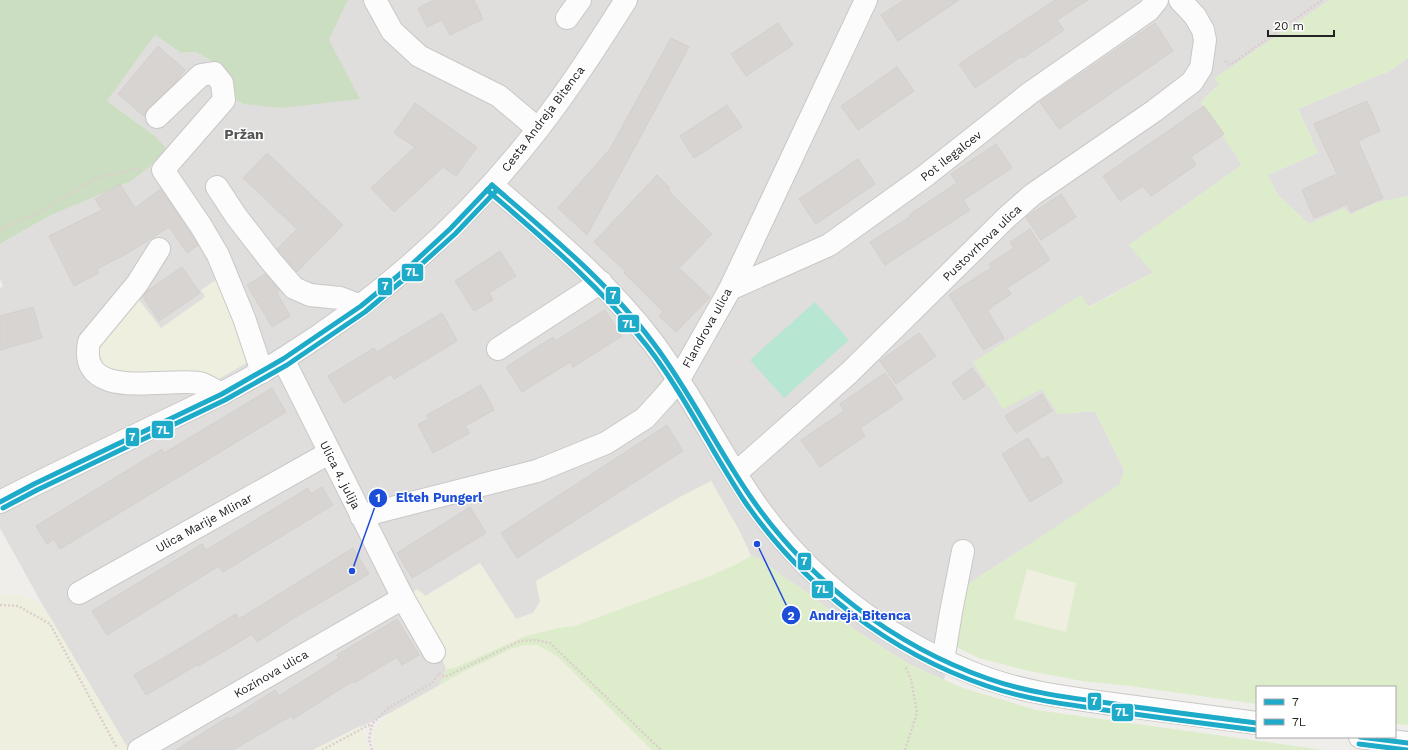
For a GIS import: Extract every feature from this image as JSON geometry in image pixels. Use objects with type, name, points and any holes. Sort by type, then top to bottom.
[{"type":"street","points":[[375,0],[392,31],[419,56],[499,96],[538,129]]},
{"type":"street","points":[[567,18],[580,0]]},
{"type":"street","name":"Cesta Andreja Bitenca","points":[[0,502],[34,484],[222,394],[283,359],[361,306],[419,258],[450,229],[492,185],[538,129],[574,79],[626,0]]},
{"type":"street","name":"Flandrova ulica","points":[[361,516],[537,471],[606,443],[645,418],[679,379],[730,288],[866,0]]},
{"type":"street","name":"Pot ilegalcev","points":[[730,288],[829,245],[925,176],[1030,93],[1149,10],[1157,0]]},
{"type":"street","name":"Pustovrhova ulica","points":[[736,473],[849,373],[1006,217],[1032,195],[1154,112],[1192,82],[1201,68],[1205,40],[1203,30],[1195,16],[1180,0]]},
{"type":"street","points":[[157,117],[202,75],[214,73],[222,83],[224,100],[163,170],[201,226],[218,255],[244,318],[262,372]]},
{"type":"street","points":[[492,185],[601,282],[631,316],[679,379],[736,473],[773,527],[796,554],[843,598],[891,633],[943,660],[972,673],[1004,684],[1051,695],[1256,723]]},
{"type":"street","points":[[217,187],[236,216],[294,288],[310,296],[340,298],[361,306]]},
{"type":"street","points":[[159,249],[137,284],[89,342],[87,353],[90,364],[94,371],[107,380],[122,384],[200,383],[222,394]]},
{"type":"street","points":[[498,349],[601,282]]},
{"type":"street","name":"Ulica 4. julija","points":[[283,359],[436,663]]},
{"type":"street","name":"Ulica Marije Mlinar","points":[[79,593],[329,453]]},
{"type":"street","points":[[943,660],[963,551]]},
{"type":"street","name":"Kozinova ulica","points":[[139,750],[403,598]]},
{"type":"street","points":[[1368,738],[1408,743]]},
{"type":"path","points":[[1205,40],[1223,60],[1228,64],[1233,63],[1322,0]]},
{"type":"path","points":[[0,230],[41,211],[97,178],[143,167],[163,170]]},
{"type":"path","points":[[0,605],[18,606],[50,624],[118,750]]},
{"type":"path","points":[[891,633],[911,680],[917,713],[905,750]]},
{"type":"path","points":[[436,663],[445,677],[520,641],[536,640],[550,643],[661,750]]},
{"type":"path","points":[[322,750],[372,724],[387,709],[432,683],[436,663]]},
{"type":"path","points":[[372,724],[369,739],[372,750]]},
{"type":"shaded area","points":[[348,0],[1330,0],[1215,78],[1220,85],[1201,102],[1242,165],[1129,245],[1154,272],[1088,307],[1081,295],[1042,388],[1058,414],[1095,411],[1124,470],[1121,484],[974,580],[965,588],[944,680],[909,664],[855,630],[807,592],[782,576],[759,558],[751,556],[740,532],[711,481],[540,602],[533,613],[516,619],[480,563],[425,596],[417,589],[446,669],[438,686],[392,712],[313,750],[129,750],[42,604],[0,528],[0,288],[3,286],[0,279],[0,244],[49,216],[155,136],[107,101],[155,35],[181,53],[196,52],[217,64],[329,40]]},
{"type":"shaded area","points":[[1408,58],[1408,196],[1376,203],[1350,215],[1344,209],[1309,224],[1277,194],[1267,175],[1318,153],[1298,109],[1381,74],[1385,74]]},
{"type":"green space","points":[[0,0],[348,0],[329,40],[360,99],[281,108],[244,104],[225,94],[217,64],[196,52],[181,53],[155,35],[107,101],[155,136],[169,152],[131,181],[49,216],[0,244]]},
{"type":"green space","points":[[1330,0],[1408,0],[1408,58],[1385,74],[1381,74],[1298,109],[1318,153],[1268,175],[1277,194],[1309,224],[1344,208],[1350,215],[1376,203],[1408,196],[1408,725],[1396,724],[1396,686],[1256,686],[1256,704],[1130,686],[1082,681],[1029,671],[979,658],[952,645],[965,588],[974,580],[1120,484],[1124,470],[1095,411],[1058,414],[1042,389],[1003,409],[973,362],[1081,295],[1089,307],[1153,273],[1129,245],[1242,165],[1201,102],[1219,85],[1215,78]],"holes":[[[1027,569],[1076,583],[1066,632],[1014,619]]]},
{"type":"green space","points":[[219,278],[250,361],[217,380],[120,377],[97,363],[97,340],[136,296],[161,328],[205,297],[201,290]]},
{"type":"green space","points":[[815,302],[849,340],[784,398],[750,360]]},
{"type":"green space","points":[[711,481],[740,532],[751,556],[735,565],[680,588],[575,626],[559,628],[526,636],[453,668],[446,669],[444,660],[409,596],[417,589],[426,596],[480,563],[516,619],[533,613],[540,602],[536,581],[678,498]]},
{"type":"green space","points":[[751,556],[759,558],[782,576],[807,592],[855,630],[909,664],[960,687],[1036,710],[1324,750],[652,750],[557,656],[537,645],[525,645],[511,649],[438,686],[446,669],[454,668],[526,636],[559,628],[575,626],[710,576]]},
{"type":"green space","points":[[1027,569],[1076,583],[1066,632],[1014,619]]},
{"type":"green space","points":[[0,595],[21,595],[42,604],[129,750],[0,750]]},
{"type":"green space","points":[[525,645],[537,645],[557,656],[652,750],[377,750],[375,748],[373,739],[374,731],[392,712],[465,671],[511,649]]},
{"type":"green space","points":[[360,726],[364,733],[369,750],[313,750]]},
{"type":"building","points":[[434,0],[474,0],[483,19],[450,35],[442,20],[427,27],[418,8]]},
{"type":"building","points":[[904,0],[959,0],[898,41],[881,15]]},
{"type":"building","points":[[1055,0],[1088,0],[1057,20],[1064,30],[975,88],[959,64]]},
{"type":"building","points":[[778,23],[793,45],[746,76],[731,54]]},
{"type":"building","points":[[1155,23],[1173,51],[1059,129],[1040,102]]},
{"type":"building","points":[[671,38],[689,47],[587,235],[558,208],[610,149]]},
{"type":"building","points":[[158,46],[185,70],[175,83],[148,108],[145,113],[145,117],[118,94]]},
{"type":"building","points":[[897,67],[914,91],[858,130],[841,106]]},
{"type":"building","points":[[1367,101],[1380,131],[1358,141],[1383,198],[1351,212],[1347,204],[1314,218],[1302,190],[1337,174],[1314,124]]},
{"type":"building","points":[[415,103],[477,147],[456,176],[443,167],[394,212],[371,188],[415,147],[394,133]]},
{"type":"building","points":[[727,105],[742,127],[694,158],[680,136]]},
{"type":"building","points":[[1204,106],[1224,134],[1191,157],[1196,165],[1151,196],[1143,186],[1120,201],[1103,176]]},
{"type":"building","points":[[996,144],[1012,168],[963,200],[970,210],[885,265],[870,242],[910,217],[909,215],[957,183],[951,174]]},
{"type":"building","points":[[267,153],[343,225],[297,272],[277,249],[297,229],[243,178]]},
{"type":"building","points":[[858,159],[875,184],[816,224],[799,199]]},
{"type":"building","points":[[657,175],[670,188],[668,190],[712,234],[679,268],[710,297],[676,332],[659,316],[663,312],[624,273],[626,272],[594,242]]},
{"type":"building","points":[[120,184],[135,208],[161,189],[198,245],[187,253],[169,227],[128,253],[97,269],[99,273],[74,286],[49,236],[102,210],[95,199]]},
{"type":"building","points":[[1061,194],[1076,217],[1041,240],[1026,217]]},
{"type":"building","points":[[1030,229],[1050,260],[1007,288],[1011,294],[987,310],[1004,338],[983,350],[949,295],[991,268],[989,264],[1014,248],[1010,242]]},
{"type":"building","points":[[500,251],[516,276],[489,293],[493,300],[474,311],[455,281]]},
{"type":"building","points":[[182,267],[200,293],[159,321],[143,297],[147,291]]},
{"type":"building","points":[[265,274],[280,290],[277,293],[290,316],[272,327],[247,285]]},
{"type":"building","points":[[33,307],[42,338],[0,350],[0,316]]},
{"type":"building","points":[[605,310],[622,336],[573,367],[570,362],[522,392],[506,367],[553,337],[555,341]]},
{"type":"building","points":[[442,313],[457,341],[394,379],[391,374],[344,403],[328,376],[374,348],[377,352]]},
{"type":"building","points":[[919,333],[936,356],[896,384],[880,361]]},
{"type":"building","points":[[972,368],[985,386],[964,400],[952,383]]},
{"type":"building","points":[[885,373],[903,399],[860,428],[865,436],[820,467],[801,440],[844,411],[840,404]]},
{"type":"building","points":[[481,385],[494,410],[465,426],[470,433],[433,453],[418,424],[429,419],[427,415]]},
{"type":"building","points":[[272,388],[286,412],[60,549],[54,539],[47,544],[36,526],[162,449],[164,453]]},
{"type":"building","points":[[1042,394],[1052,411],[1016,433],[1005,416]]},
{"type":"building","points":[[667,425],[683,451],[517,558],[501,533]]},
{"type":"building","points":[[1028,438],[1042,460],[1048,456],[1063,482],[1030,502],[1002,454]]},
{"type":"building","points":[[322,487],[333,505],[223,572],[219,566],[107,635],[92,611],[202,544],[206,550],[308,488],[311,494]]},
{"type":"building","points":[[470,507],[486,533],[412,578],[397,553]]},
{"type":"building","points":[[353,548],[369,574],[294,618],[257,642],[252,634],[146,695],[134,675],[236,614],[239,619]]},
{"type":"building","points":[[397,619],[419,655],[402,665],[397,657],[354,683],[353,681],[293,719],[291,716],[233,750],[176,750],[228,717],[230,719],[275,690],[279,696],[339,658],[337,655]]},
{"type":"transit line","name":"7","points":[[492,185],[578,260],[618,300],[654,344],[692,401],[739,480],[775,529],[800,557],[827,583],[856,607],[887,629],[954,665],[1004,684],[1067,697],[1256,723]]},
{"type":"transit line","name":"7","points":[[0,502],[34,484],[222,394],[283,359],[361,306],[411,265],[450,229],[492,185]]},
{"type":"transit line","name":"7L","points":[[487,190],[571,264],[629,324],[674,384],[733,483],[768,533],[794,562],[821,588],[851,613],[916,655],[951,672],[1002,691],[1049,702],[1081,707],[1256,730]]},
{"type":"transit line","name":"7L","points":[[3,508],[37,490],[225,400],[287,365],[365,312],[455,234],[497,190]]},
{"type":"transit line","name":"7","points":[[1368,738],[1408,743]]},
{"type":"transit line","name":"7L","points":[[1359,744],[1407,750]]},
{"type":"place","name":"Andreja Bitenca","points":[[757,544]]},
{"type":"place","name":"Elteh Pungerl","points":[[352,571]]},
{"type":"district","name":"Pržan","points":[[244,134]]}]
